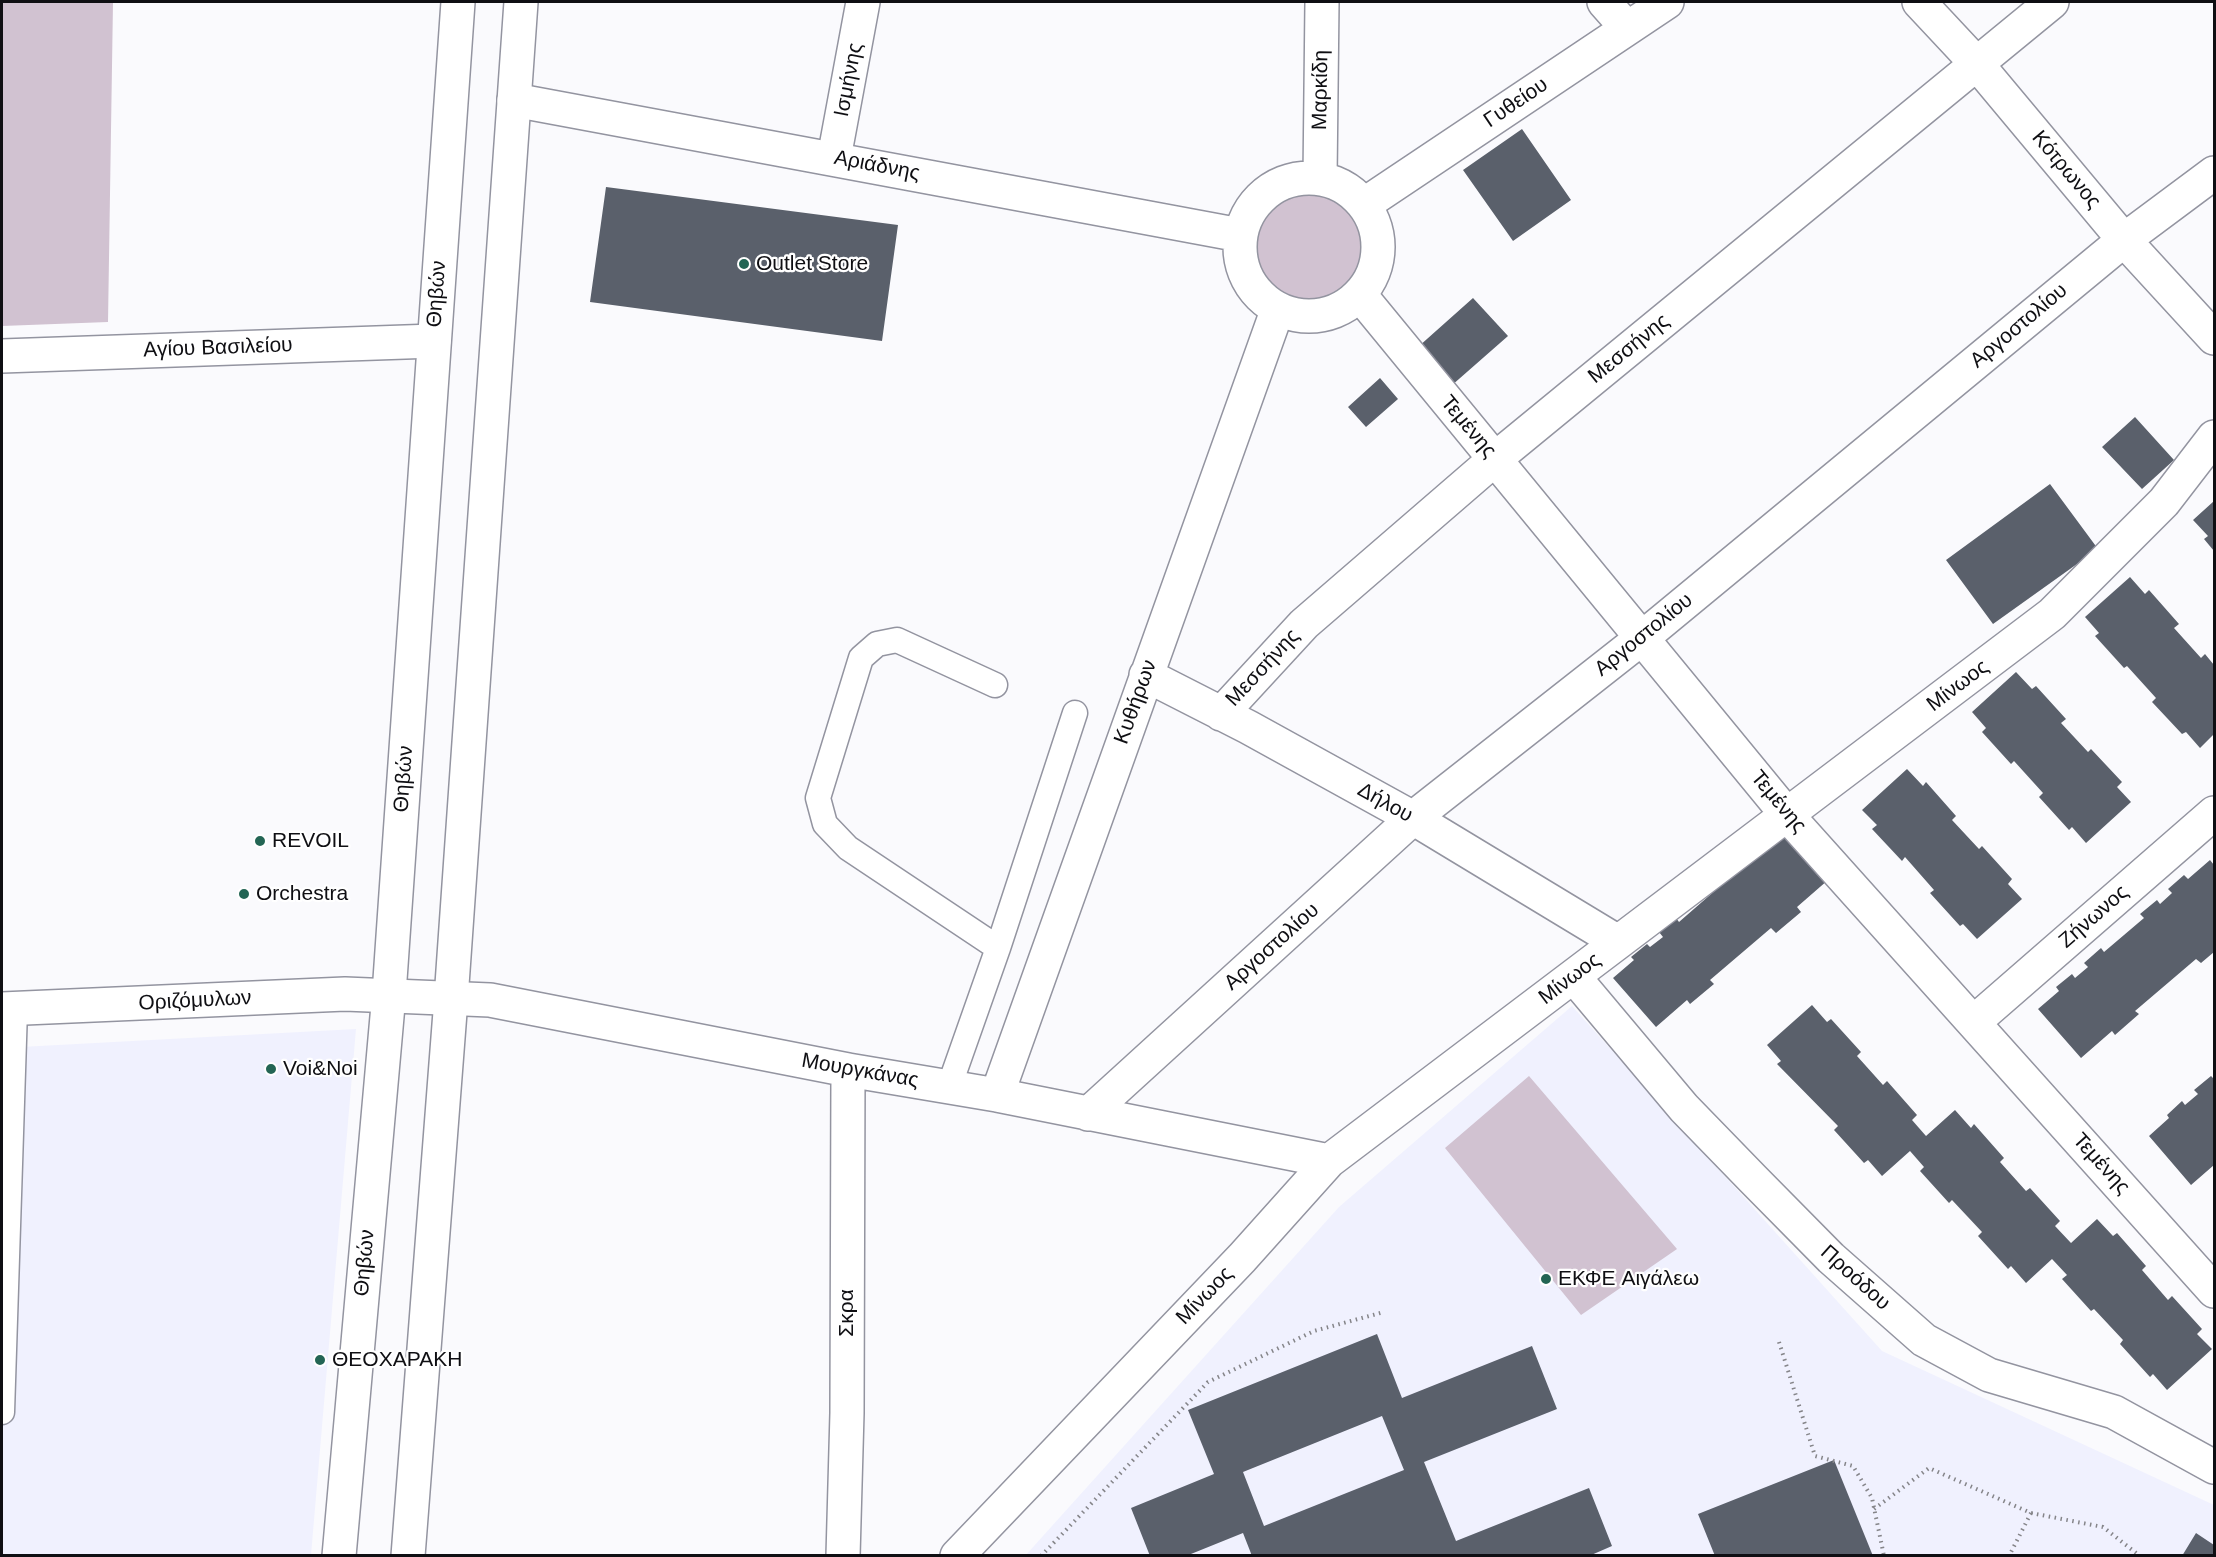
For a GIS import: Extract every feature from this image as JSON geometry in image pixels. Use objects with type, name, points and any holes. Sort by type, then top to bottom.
[{"type":"street","name":"Θηβών","points":[[339,1556],[389,994],[458,2]]},
{"type":"street","points":[[408,1556],[452,999],[521,2]]},
{"type":"street","name":"Ισμήνης","points":[[834,158],[863,2]]},
{"type":"street","name":"Μαρκίδη","points":[[1320,178],[1322,2]]},
{"type":"street","points":[[1604,2],[1628,28]]},
{"type":"street","name":"Γυθείου","points":[[1365,204],[1667,2]]},
{"type":"street","name":"Κότρωνος","points":[[1919,2],[1977,64],[2124,240],[2214,338]]},
{"type":"street","name":"Μεσσήνης","points":[[1221,714],[1304,624],[1495,459],[2052,2]]},
{"type":"street","name":"Αριάδνης","points":[[514,100],[1240,235]]},
{"type":"street","name":"Αργοστολίου","points":[[1088,1114],[1413,818],[1642,638],[2124,240],[2214,173]]},
{"type":"street","points":[[1320,178],[1347,188],[1365,204],[1375,221],[1380,245],[1374,273],[1360,295],[1338,312],[1304,317],[1277,311],[1260,298],[1247,281],[1240,258],[1240,235],[1249,211],[1266,192],[1284,182],[1320,178]]},
{"type":"street","name":"Τεμένης","points":[[1360,295],[1788,816],[2214,1292]]},
{"type":"street","name":"Κυθήρων","points":[[998,1095],[1277,311]]},
{"type":"street","name":"Αγίου Βασιλείου","points":[[2,356],[434,340]]},
{"type":"street","name":"Μίνωος","points":[[957,1556],[1242,1258],[1329,1161],[1788,816],[2052,614],[2164,502],[2214,437]]},
{"type":"street","name":"Δήλου","points":[[1146,675],[1413,818],[1618,942]]},
{"type":"street","name":"Ζήνωνος","points":[[1974,1022],[2214,813]]},
{"type":"street","name":"Προόδου","points":[[1574,977],[1684,1108],[1831,1258],[1924,1341],[1989,1375],[2114,1412],[2214,1467]]},
{"type":"street","name":"Μουργκάνας","points":[[389,994],[490,1000],[848,1070],[998,1095],[1329,1161]]},
{"type":"street","name":"Οριζόμυλων","points":[[8,1009],[389,994]]},
{"type":"street","name":"Σκρα","points":[[843,1556],[847,1401],[848,1070]]},
{"type":"lane","points":[[995,685],[897,640],[877,644],[861,658],[818,798],[825,824],[848,848],[998,948]]},
{"type":"lane","points":[[949,1087],[998,948],[1075,713]]},
{"type":"lane","points":[[2,1412],[8,1009]]},
{"type":"path","points":[[1041,1556],[1208,1382],[1314,1331],[1384,1312]]},
{"type":"path","points":[[1779,1342],[1815,1456],[1853,1466],[1872,1498],[1884,1556]]},
{"type":"path","points":[[1874,1509],[1929,1468],[2031,1513],[2103,1527],[2140,1556]]},
{"type":"path","points":[[2009,1556],[2031,1513]]},
{"type":"shaded area","points":[[2,2],[113,2],[108,322],[2,326]]},
{"type":"shaded area","points":[[1310,187],[1332,192],[1351,204],[1363,223],[1368,245],[1363,267],[1351,286],[1332,298],[1310,303],[1288,298],[1269,286],[1257,267],[1252,245],[1257,223],[1269,204],[1288,192]]},
{"type":"shaded area","name":"ΕΚΦΕ Αιγάλεω","points":[[1572,1006],[1882,1351],[2214,1505],[2214,1556],[1025,1556],[1339,1207]]},
{"type":"shaded area","points":[[356,1029],[311,1555],[2,1556],[2,1048]]},
{"type":"shaded area","points":[[1529,1076],[1677,1249],[1581,1315],[1445,1148]]},
{"type":"building","points":[[1522,129],[1571,200],[1513,241],[1463,170]]},
{"type":"building","name":"Outlet Store","points":[[606,187],[898,225],[882,341],[590,302]]},
{"type":"building","points":[[1473,298],[1508,336],[1451,386],[1418,347]]},
{"type":"building","points":[[1380,378],[1398,399],[1366,427],[1348,407]]},
{"type":"building","points":[[2135,417],[2174,460],[2142,489],[2102,447]]},
{"type":"building","points":[[2050,484],[2098,549],[1993,624],[1946,560]]},
{"type":"building","points":[[2214,501],[2214,551],[2204,539],[2208,536],[2193,520]]},
{"type":"building","points":[[2130,577],[2145,594],[2149,590],[2179,624],[2174,628],[2201,658],[2205,654],[2214,665],[2214,734],[2200,748],[2186,732],[2182,734],[2152,702],[2156,698],[2095,636],[2099,633],[2085,617]]},
{"type":"building","points":[[2016,672],[2032,689],[2036,686],[2066,719],[2061,723],[2088,752],[2091,749],[2122,782],[2117,787],[2131,802],[2086,843],[2072,827],[2069,830],[2039,797],[2043,793],[2014,761],[2011,764],[1982,732],[1986,728],[1972,712]]},
{"type":"building","points":[[1907,769],[1923,786],[1926,782],[1956,816],[1952,820],[1979,849],[1982,846],[2012,879],[2008,884],[2022,899],[1977,939],[1963,924],[1960,926],[1930,893],[1934,890],[1905,857],[1902,861],[1872,829],[1877,825],[1862,810]]},
{"type":"building","points":[[1785,830],[1828,880],[1797,907],[1801,912],[1776,933],[1771,928],[1710,980],[1714,984],[1690,1004],[1687,1000],[1656,1027],[1613,978],[1634,960],[1631,957],[1647,944],[1650,947],[1663,937],[1659,932],[1676,918],[1679,922],[1718,888],[1715,884]]},
{"type":"building","points":[[2210,860],[2214,865],[2214,952],[2201,963],[2196,959],[2135,1011],[2139,1014],[2115,1035],[2112,1031],[2081,1058],[2038,1009],[2059,991],[2056,987],[2072,974],[2075,978],[2088,967],[2084,963],[2101,948],[2104,952],[2144,918],[2140,914],[2157,900],[2160,904],[2172,893],[2168,889],[2184,875],[2188,879]]},
{"type":"building","points":[[1812,1005],[1827,1022],[1831,1019],[1861,1052],[1857,1056],[1883,1085],[1887,1081],[1917,1115],[1912,1120],[1926,1136],[1955,1110],[1971,1128],[1974,1124],[2004,1158],[2000,1162],[2026,1191],[2030,1188],[2060,1221],[2055,1226],[2071,1243],[2097,1219],[2113,1236],[2117,1233],[2146,1266],[2142,1270],[2168,1300],[2172,1296],[2202,1329],[2197,1334],[2212,1349],[2167,1390],[2153,1374],[2150,1377],[2120,1344],[2123,1340],[2094,1309],[2091,1311],[2062,1279],[2067,1275],[2052,1259],[2026,1283],[2011,1266],[2008,1269],[1978,1236],[1982,1232],[1952,1200],[1949,1203],[1920,1171],[1924,1167],[1910,1151],[1882,1176],[1868,1160],[1864,1163],[1834,1130],[1838,1126],[1777,1064],[1781,1061],[1767,1045]]},
{"type":"building","points":[[2211,1076],[2214,1079],[2214,1165],[2191,1185],[2149,1136],[2169,1118],[2167,1115],[2182,1101],[2185,1105],[2198,1094],[2194,1090]]},
{"type":"building","points":[[1377,1334],[1402,1398],[1532,1346],[1557,1409],[1424,1462],[1456,1541],[1589,1488],[1612,1546],[1589,1556],[1252,1556],[1243,1533],[1186,1556],[1150,1556],[1131,1508],[1214,1474],[1188,1410]],"holes":[[[1382,1416],[1404,1470],[1264,1526],[1243,1472]]]},
{"type":"building","points":[[1834,1460],[1873,1556],[1715,1556],[1698,1514]]},
{"type":"building","points":[[2196,1533],[2214,1545],[2214,1556],[2182,1556]]},
{"type":"place","name":"Outlet Store","points":[[744,264]]},
{"type":"place","name":"REVOIL","points":[[260,841]]},
{"type":"place","name":"Orchestra","points":[[244,894]]},
{"type":"place","name":"Voi&Noi","points":[[271,1069]]},
{"type":"place","name":"ΕΚΦΕ Αιγάλεω","points":[[1546,1279]]},
{"type":"place","name":"ΘΕΟΧΑΡΑΚΗ","points":[[320,1360]]}]
